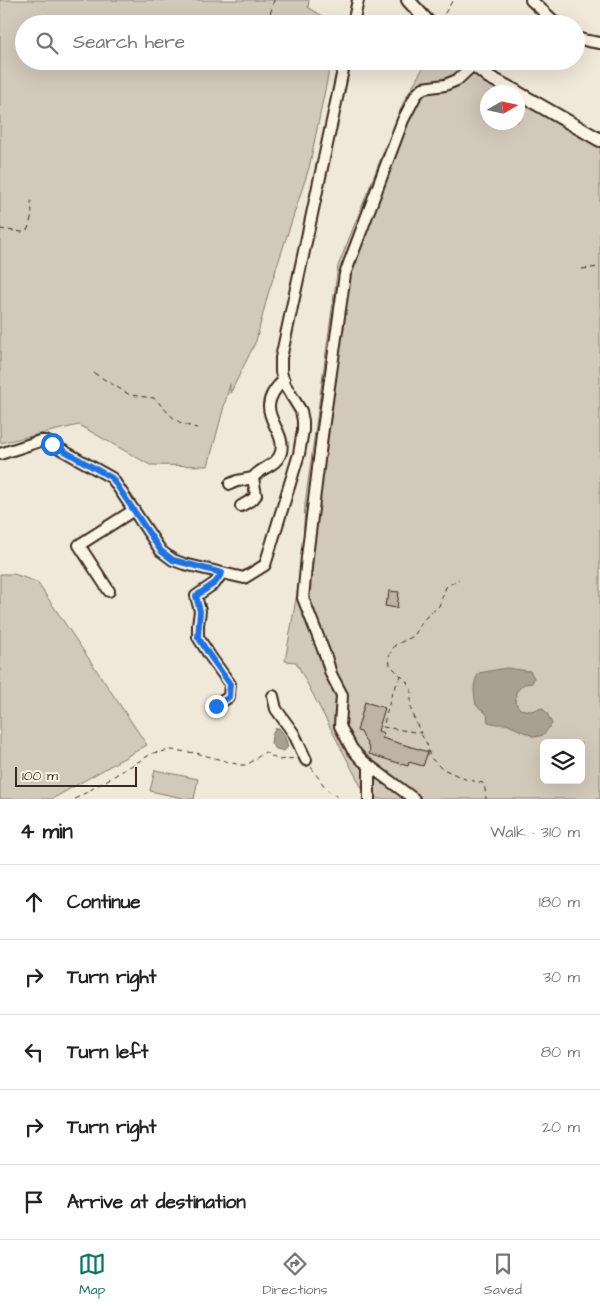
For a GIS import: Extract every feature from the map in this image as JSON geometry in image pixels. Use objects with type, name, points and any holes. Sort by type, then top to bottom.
[{"type":"main road","points":[[408,0],[422,15]]},
{"type":"main road","points":[[480,70],[503,85]]},
{"type":"main road","points":[[525,98],[600,140]]},
{"type":"street","points":[[355,15],[358,0]]},
{"type":"street","points":[[531,0],[547,15]]},
{"type":"street","points":[[585,41],[600,42]]},
{"type":"street","points":[[0,454],[46,441],[112,478],[161,551],[173,560],[244,578],[265,565],[299,454],[303,430],[301,411],[281,372],[281,358],[343,70]]},
{"type":"street","points":[[414,799],[370,766],[352,749],[340,726],[342,695],[330,674],[326,657],[303,598],[306,557],[345,274],[403,120],[416,95],[423,88],[445,85],[457,80],[465,70]]},
{"type":"street","points":[[241,506],[253,499],[256,494],[253,478],[257,472],[274,463],[282,450],[281,440],[269,413],[272,394],[284,380]]},
{"type":"street","points":[[230,484],[253,478]]},
{"type":"street","points":[[110,591],[79,545],[134,510]]},
{"type":"street","points":[[216,706],[229,697],[230,684],[198,637],[200,611],[196,596],[215,583],[222,573]]},
{"type":"street","points":[[273,696],[276,709],[294,734],[306,760]]},
{"type":"street","points":[[369,799],[370,766]]},
{"type":"path","points":[[270,15],[274,0]]},
{"type":"path","points":[[444,15],[453,0]]},
{"type":"path","points":[[0,229],[22,232],[28,229],[32,215],[31,201]]},
{"type":"path","points":[[582,269],[600,267]]},
{"type":"path","points":[[94,373],[130,395],[154,398],[173,419],[184,425],[197,428]]},
{"type":"path","points":[[459,579],[446,587],[439,606],[424,620],[414,636],[395,645],[390,651],[390,665],[407,682],[411,689],[411,712],[427,744],[432,760],[440,768],[461,778],[483,783],[486,799]]},
{"type":"path","points":[[401,676],[392,693],[383,727],[421,733]]},
{"type":"path","points":[[75,799],[153,753],[172,750],[196,753],[240,765],[247,765],[265,752],[278,760],[300,758],[306,760],[327,790],[341,799]]},
{"type":"shaded area","points":[[0,0],[309,0],[308,7],[320,15],[15,15],[15,70],[329,70],[309,168],[268,294],[256,341],[230,394],[230,384],[208,466],[150,465],[79,425],[0,443]]},
{"type":"shaded area","points":[[422,70],[483,70],[506,85],[480,85],[480,130],[525,130],[525,97],[600,140],[600,799],[362,799],[365,794],[296,662],[285,661],[302,565],[305,504],[338,266],[404,101]]},
{"type":"shaded area","points":[[0,574],[14,574],[37,582],[147,745],[52,799],[0,799]]},
{"type":"shaded area","points":[[506,668],[530,671],[534,678],[532,683],[524,684],[516,692],[515,702],[520,709],[531,711],[542,708],[547,713],[552,724],[543,735],[535,737],[506,724],[488,722],[487,714],[476,705],[474,685],[479,673]]},
{"type":"shaded area","points":[[276,728],[279,728],[285,736],[288,747],[284,751],[276,749],[271,744],[272,735]]},
{"type":"shaded area","points":[[155,770],[198,779],[194,799],[150,791]]},
{"type":"building","points":[[389,591],[399,592],[397,608],[385,606]]},
{"type":"building","points":[[365,702],[385,708],[378,731],[384,733],[382,738],[428,752],[423,766],[409,762],[408,766],[369,754],[370,750],[361,732],[357,731]]},
{"type":"route","points":[[52,444],[112,478],[161,551],[173,560],[184,564],[222,573],[215,583],[196,596],[200,611],[198,637],[230,684],[229,697],[216,706]]}]
